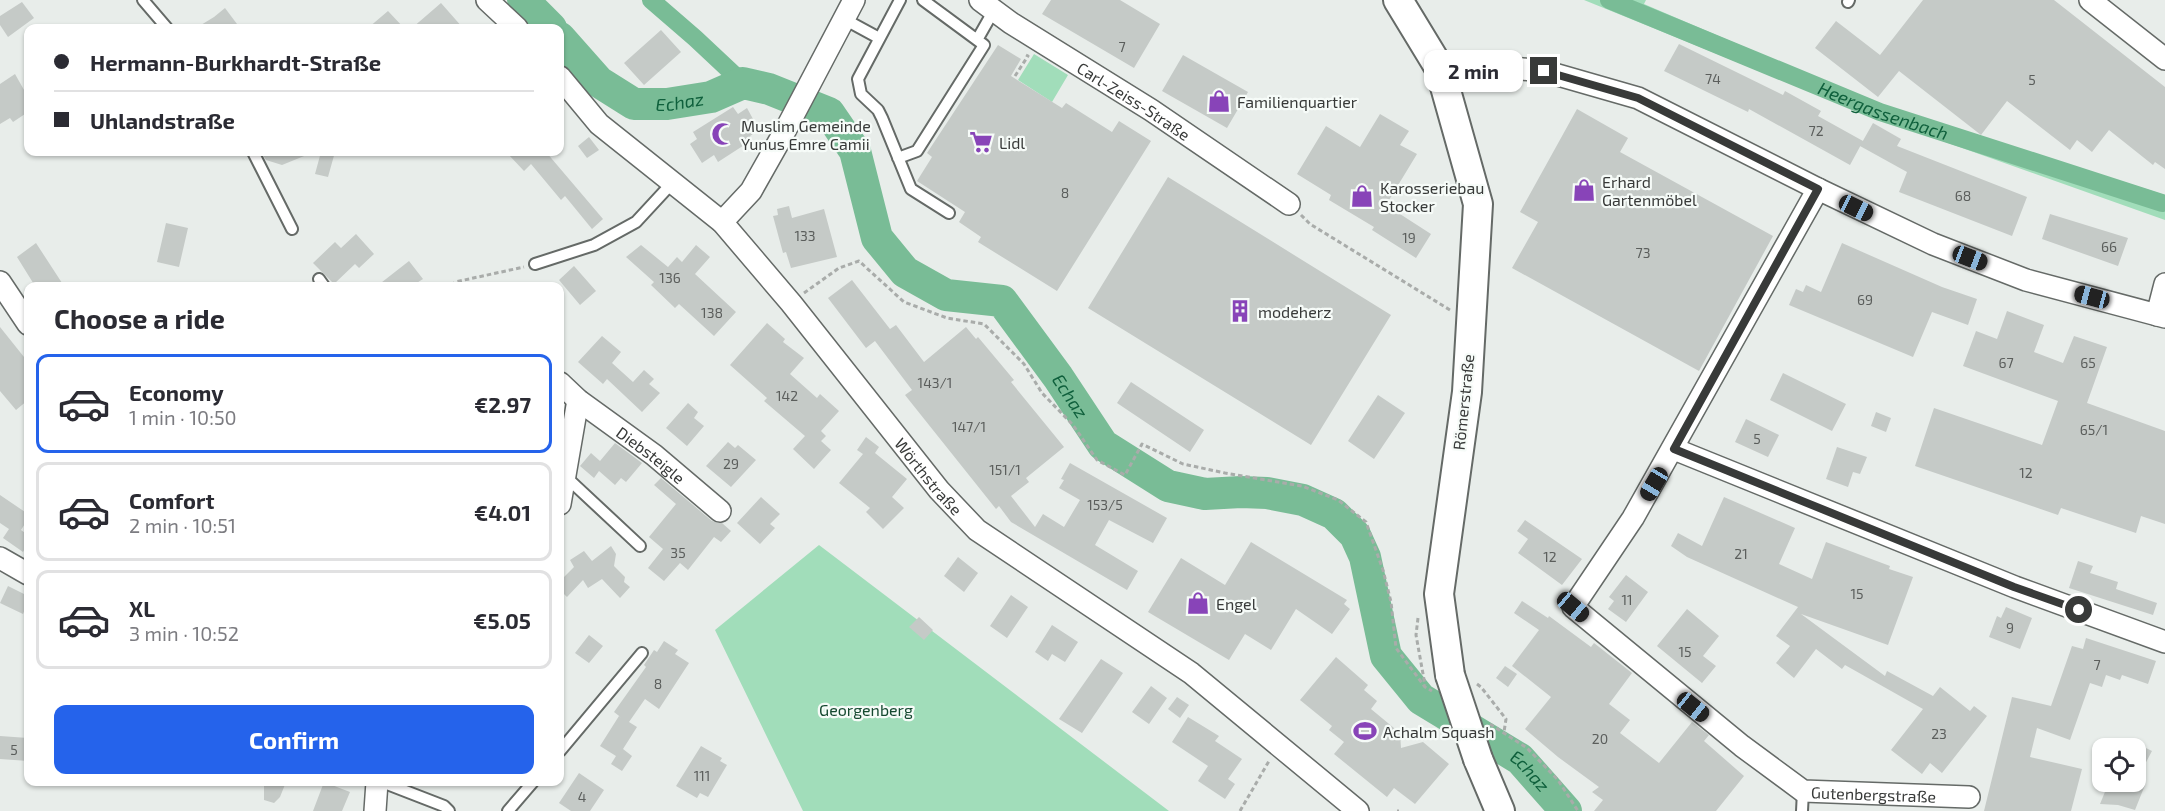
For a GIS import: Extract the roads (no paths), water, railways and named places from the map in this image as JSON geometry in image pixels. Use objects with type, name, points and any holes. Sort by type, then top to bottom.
[{"type":"main road","name":"Römerstraße","points":[[1398,0],[1440,69],[1478,204],[1467,392],[1439,594],[1446,684],[1500,811]]},
{"type":"street","points":[[487,0],[513,24]]},
{"type":"street","points":[[722,222],[751,191],[854,0]]},
{"type":"street","points":[[2090,0],[2165,59]]},
{"type":"street","name":"Carl-Zeiss-Straße","points":[[987,5],[1011,23],[1151,110],[1289,204]]},
{"type":"street","points":[[1440,69],[1490,66],[1544,71],[1638,98],[1933,244],[2026,280],[2161,316],[2165,284]]},
{"type":"street","name":"Wörthstraße","points":[[564,82],[599,124],[722,222],[790,303],[939,490],[977,530],[1191,673],[1358,811]]},
{"type":"street","name":"Gutenbergstraße","points":[[1818,189],[1674,449],[1633,518],[1573,607],[1742,747],[1802,801],[1969,797]]},
{"type":"street","points":[[0,282],[24,318]]},
{"type":"street","name":"Diebsteigle","points":[[564,386],[578,400],[654,455],[720,511]]},
{"type":"street","points":[[564,476],[578,400]]},
{"type":"street","points":[[1674,449],[2014,587],[2165,642]]},
{"type":"street","points":[[0,558],[24,572]]},
{"type":"street","points":[[375,811],[379,786]]},
{"type":"lane","points":[[143,0],[164,24]]},
{"type":"lane","points":[[900,0],[861,71],[858,87],[861,94],[878,110],[911,189],[949,213]]},
{"type":"lane","points":[[898,158],[916,151],[984,45],[923,0]]},
{"type":"lane","points":[[977,40],[987,5]]},
{"type":"lane","points":[[844,19],[879,38]]},
{"type":"lane","points":[[255,156],[292,229]]},
{"type":"lane","points":[[535,264],[594,245],[636,222],[673,182]]},
{"type":"lane","points":[[564,476],[640,546]]},
{"type":"lane","points":[[564,746],[642,654]]},
{"type":"lane","points":[[390,786],[449,811]]},
{"type":"lane","points":[[508,811],[530,786]]},
{"type":"waterway","name":"Echaz","points":[[523,0],[547,24]]},
{"type":"waterway","points":[[651,0],[743,83]]},
{"type":"waterway","name":"Heergassenbach","points":[[1609,0],[1880,112],[2162,203]]},
{"type":"waterway","name":"Echaz","points":[[564,43],[599,82],[634,104],[667,104],[711,97],[743,83],[769,89],[829,113],[855,151],[877,238],[905,272],[946,295],[1002,301],[1058,377],[1103,445],[1168,486],[1205,494],[1267,493],[1303,500],[1334,514],[1355,535],[1365,557],[1386,656],[1421,699],[1520,759],[1566,811]]},
{"type":"place","name":"Familienquartier","points":[[1219,101]]},
{"type":"place","name":"Muslim Gemeinde Yunus Emre Camii","points":[[723,134]]},
{"type":"place","name":"Lidl","points":[[981,142]]},
{"type":"place","name":"Erhard Gartenmöbel","points":[[1584,190]]},
{"type":"place","name":"Karosseriebau Stocker","points":[[1362,196]]},
{"type":"place","name":"modeherz","points":[[1240,311]]},
{"type":"place","name":"Engel","points":[[1198,603]]},
{"type":"place","name":"Achalm Squash","points":[[1365,731]]},
{"type":"park label","name":"Georgenberg","points":[[866,709]]}]
